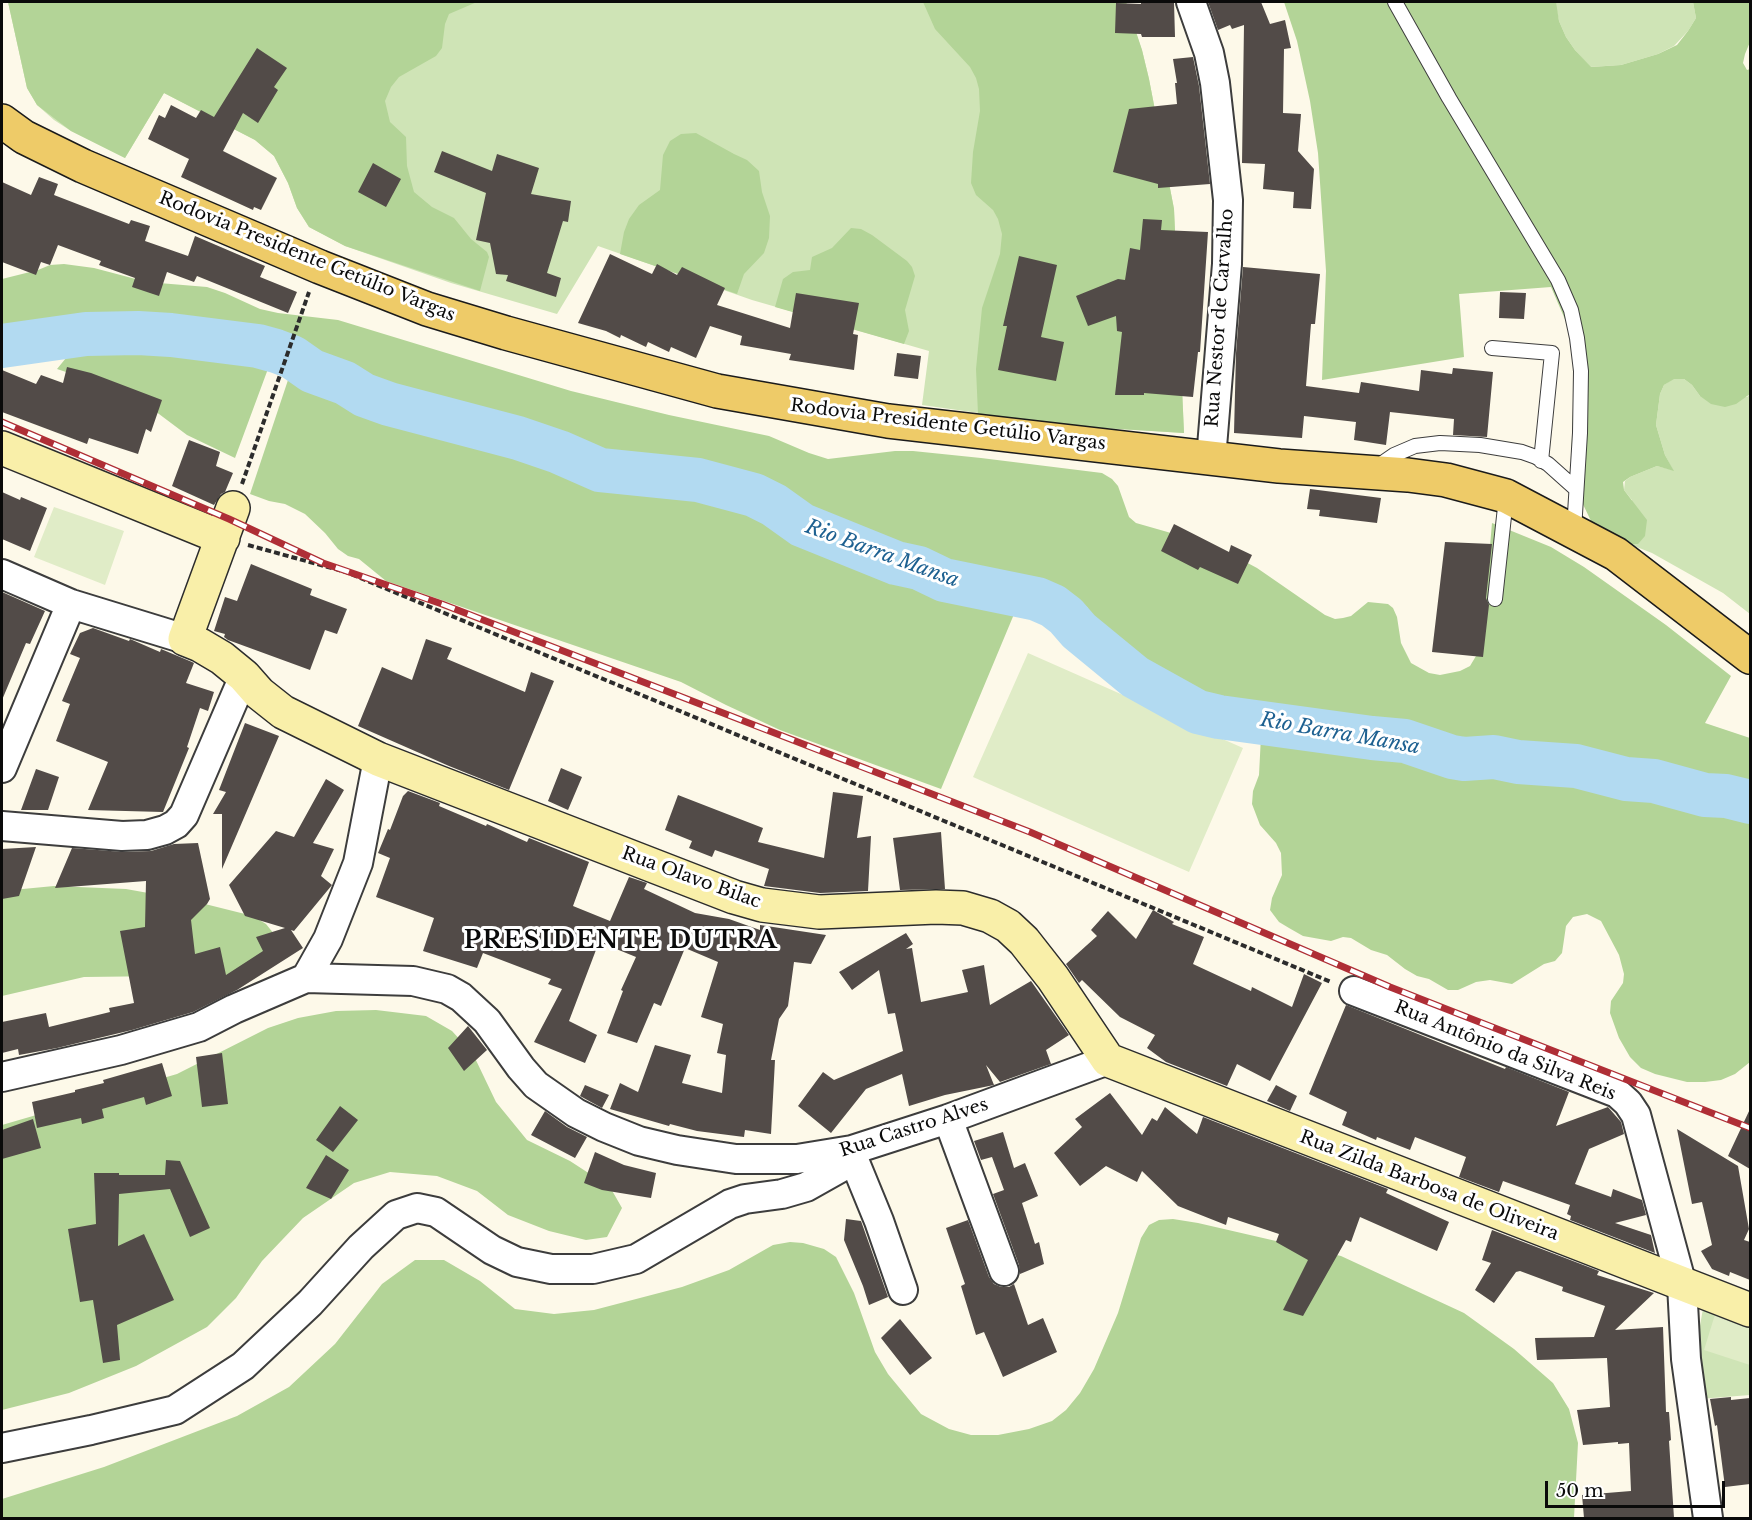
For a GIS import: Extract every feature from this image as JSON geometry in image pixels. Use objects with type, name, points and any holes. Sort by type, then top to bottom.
[{"type":"main road","name":"Rodovia Presidente Getúlio Vargas","points":[[2,121],[24,137],[83,166],[309,262],[427,309],[717,391],[888,421],[1211,459],[1279,466],[1373,471],[1446,480],[1506,496],[1616,554],[1750,657]]},
{"type":"street","name":"Rua Nestor de Carvalho","points":[[1191,2],[1211,63],[1228,200],[1227,264],[1211,459]]},
{"type":"street","points":[[2,448],[234,508],[185,639],[71,604],[2,574]]},
{"type":"street","points":[[2,768],[71,604]]},
{"type":"street","name":"Rua Olavo Bilac","points":[[185,639],[222,658],[283,712],[378,759],[734,897],[762,905],[819,912],[936,907],[963,909],[990,916],[1008,926],[1024,941],[1053,978],[1108,1060]]},
{"type":"street","points":[[2,826],[122,836],[147,835],[176,824],[184,815],[244,676]]},
{"type":"street","points":[[2,1077],[121,1050],[199,1027],[306,978],[328,939],[358,863],[378,759]]},
{"type":"street","name":"Rua Castro Alves","points":[[306,978],[412,981],[447,989],[461,997],[487,1021],[521,1068],[552,1098],[585,1118],[639,1141],[676,1150],[736,1159],[797,1160],[853,1155],[1108,1060]]},
{"type":"street","name":"Rua Antônio da Silva Reis","points":[[1354,991],[1617,1093],[1628,1103],[1636,1115],[1682,1284],[1686,1359],[1708,1518]]},
{"type":"street","name":"Rua Zilda Barbosa de Oliveira","points":[[1108,1060],[1750,1310]]},
{"type":"street","points":[[948,1119],[1004,1271]]},
{"type":"street","points":[[2,1448],[176,1410],[243,1366],[310,1303],[361,1247],[387,1223],[396,1215],[417,1208],[436,1212],[492,1250],[517,1262],[551,1269],[593,1269],[636,1259],[730,1204],[745,1198],[782,1194],[806,1186],[853,1155],[903,1290]]},
{"type":"lane","points":[[1395,2],[1558,280],[1571,310],[1581,371],[1574,530]]},
{"type":"lane","points":[[1492,348],[1552,353],[1541,461]]},
{"type":"lane","points":[[1373,471],[1383,462],[1415,446],[1440,443],[1480,445],[1522,452],[1541,461],[1576,489]]},
{"type":"lane","points":[[1495,599],[1506,496]]},
{"type":"path","points":[[301,311],[234,508],[346,572],[1354,991]]},
{"type":"green space","points":[[8,2],[1126,2],[1149,79],[1174,209],[1184,433],[1071,426],[922,405],[929,351],[752,300],[598,246],[557,314],[451,283],[345,246],[309,227],[297,208],[288,183],[274,156],[255,140],[164,93],[125,158],[54,120],[37,105],[27,88]]},
{"type":"green space","points":[[8,2],[477,2],[449,14],[445,24],[442,48],[436,56],[399,77],[391,87],[385,101],[390,122],[406,137],[407,166],[414,192],[432,207],[454,218],[471,239],[487,252],[489,257],[480,291],[345,246],[309,227],[297,208],[288,183],[274,156],[255,140],[164,93],[125,158],[71,131],[37,105],[27,88]]},
{"type":"green space","points":[[923,2],[1126,2],[1149,79],[1174,209],[1184,433],[1071,426],[978,414],[976,369],[982,308],[1000,254],[1002,234],[993,210],[976,195],[971,183],[973,152],[980,111],[976,78],[970,67],[935,29]]},
{"type":"green space","points":[[1284,2],[1556,2],[1559,21],[1566,37],[1591,67],[1621,65],[1658,54],[1677,45],[1696,18],[1693,2],[1750,2],[1750,42],[1743,63],[1747,70],[1750,69],[1750,394],[1736,404],[1725,407],[1711,404],[1684,379],[1674,379],[1664,385],[1660,394],[1656,425],[1665,455],[1674,471],[1657,466],[1623,482],[1624,490],[1647,520],[1645,536],[1638,544],[1629,544],[1591,521],[1579,496],[1571,461],[1575,358],[1567,324],[1551,287],[1459,294],[1464,357],[1322,380],[1326,271],[1318,153],[1297,41]]},
{"type":"green space","points":[[1556,2],[1693,2],[1696,18],[1674,46],[1658,54],[1621,65],[1590,67],[1566,37],[1559,21]]},
{"type":"green space","points":[[696,133],[747,160],[759,171],[762,192],[770,216],[769,238],[764,253],[744,274],[737,294],[620,254],[629,219],[639,205],[660,190],[663,155],[670,141],[681,134]]},
{"type":"green space","points":[[851,228],[861,229],[872,235],[912,267],[915,276],[905,310],[909,331],[904,344],[775,307],[783,279],[793,272],[810,270],[812,257],[832,248]]},
{"type":"green space","points":[[64,264],[94,268],[147,282],[207,287],[260,309],[338,320],[571,391],[769,436],[828,459],[913,451],[1102,473],[1118,486],[1129,517],[1136,523],[1185,537],[1242,560],[1325,615],[1335,619],[1343,618],[1351,616],[1368,602],[1388,604],[1393,608],[1397,617],[1401,643],[1411,663],[1429,673],[1440,675],[1460,671],[1470,666],[1479,651],[1492,523],[1551,547],[1584,567],[1666,625],[1731,676],[1705,723],[1750,738],[1750,794],[1591,761],[1518,749],[1475,744],[1455,745],[1413,735],[1228,704],[1199,695],[1133,663],[1111,645],[1087,607],[1033,579],[1016,573],[948,570],[892,555],[807,515],[775,492],[763,487],[696,471],[598,462],[579,448],[547,435],[381,389],[320,364],[282,345],[125,320],[101,321],[47,334],[2,341],[2,279],[50,265]]},
{"type":"green space","points":[[105,336],[272,358],[235,458],[187,435],[155,411],[57,369],[66,358],[21,359],[62,344]]},
{"type":"green space","points":[[291,371],[320,389],[360,408],[636,493],[730,502],[753,507],[792,534],[948,590],[1017,607],[941,789],[780,730],[681,682],[386,581],[359,559],[348,556],[338,549],[305,514],[285,504],[250,494]]},
{"type":"green space","points":[[1674,378],[1684,379],[1700,396],[1747,397],[1750,394],[1750,614],[1723,593],[1652,553],[1629,544],[1632,500],[1624,490],[1625,481],[1657,466],[1673,470],[1665,455],[1656,425],[1660,394],[1664,385]]},
{"type":"green space","points":[[54,507],[124,531],[105,585],[34,557]]},
{"type":"green space","points":[[1028,653],[1243,748],[1189,872],[973,777]]},
{"type":"green space","points":[[1261,736],[1398,752],[1456,763],[1572,775],[1618,787],[1734,810],[1750,816],[1750,1062],[1735,1074],[1721,1080],[1705,1082],[1687,1082],[1641,1068],[1630,1057],[1619,1038],[1610,1013],[1611,1001],[1623,983],[1624,974],[1619,955],[1601,921],[1587,914],[1573,917],[1566,926],[1562,953],[1555,961],[1544,964],[1512,984],[1490,980],[1476,982],[1458,990],[1448,990],[1429,979],[1417,976],[1387,955],[1371,950],[1351,938],[1343,937],[1331,941],[1303,936],[1279,922],[1270,910],[1272,898],[1282,875],[1281,853],[1276,843],[1260,825],[1252,804],[1253,791],[1259,775]]},
{"type":"green space","points":[[54,886],[126,889],[193,901],[253,916],[266,924],[274,934],[250,975],[84,977],[2,996],[2,891]]},
{"type":"green space","points":[[376,1010],[426,1016],[452,1031],[473,1054],[496,1102],[527,1140],[570,1161],[610,1187],[622,1208],[607,1237],[586,1240],[549,1231],[508,1215],[477,1191],[437,1176],[390,1172],[354,1183],[303,1218],[262,1261],[236,1298],[207,1327],[136,1366],[69,1393],[2,1410],[2,1125],[177,1074],[268,1028],[298,1018],[336,1011]]},
{"type":"green space","points":[[1173,1219],[1341,1256],[1464,1313],[1514,1349],[1553,1383],[1569,1409],[1578,1443],[1574,1518],[2,1518],[2,1499],[104,1467],[237,1416],[289,1387],[335,1344],[382,1284],[415,1260],[444,1260],[480,1281],[515,1309],[554,1314],[594,1310],[682,1287],[729,1270],[773,1245],[790,1242],[803,1243],[824,1249],[836,1257],[854,1293],[875,1352],[888,1374],[921,1414],[949,1429],[971,1435],[998,1435],[1029,1429],[1052,1421],[1066,1410],[1080,1393],[1094,1369],[1118,1313],[1141,1238],[1149,1225],[1159,1220]]},
{"type":"green space","points":[[1704,1303],[1750,1319],[1750,1395],[1699,1399],[1696,1348]]},
{"type":"green space","points":[[1717,1308],[1750,1319],[1750,1365],[1704,1350]]},
{"type":"building","points":[[1141,2],[1174,2],[1175,37],[1142,37],[1141,34],[1115,33],[1116,3],[1141,4]]},
{"type":"building","points":[[1208,2],[1261,2],[1270,24],[1285,20],[1291,48],[1284,49],[1283,113],[1301,114],[1298,151],[1314,169],[1311,209],[1293,208],[1294,192],[1263,189],[1265,164],[1242,163],[1244,25],[1232,29],[1230,25],[1218,30]]},
{"type":"building","points":[[257,48],[287,68],[274,87],[278,90],[258,123],[243,113],[223,151],[277,178],[261,210],[254,207],[253,210],[181,177],[189,159],[148,139],[159,115],[165,118],[171,105],[196,118],[201,110],[214,117]]},
{"type":"building","points":[[1193,57],[1199,86],[1210,184],[1158,188],[1158,184],[1113,172],[1129,109],[1177,104],[1175,83],[1177,83],[1173,59]]},
{"type":"building","points":[[442,151],[492,171],[497,154],[539,168],[531,194],[571,201],[568,222],[563,221],[547,273],[561,278],[556,297],[506,281],[508,275],[496,274],[490,243],[476,240],[486,193],[434,172]]},
{"type":"building","points":[[373,163],[401,179],[386,207],[358,192]]},
{"type":"building","points":[[39,177],[58,184],[54,195],[129,224],[131,220],[150,226],[145,241],[188,256],[195,236],[265,266],[260,277],[297,292],[288,313],[197,276],[194,282],[167,272],[159,296],[132,287],[135,278],[99,265],[101,261],[58,245],[50,265],[41,262],[36,275],[2,262],[2,182],[31,195]]},
{"type":"building","points":[[1143,219],[1162,220],[1161,230],[1208,232],[1200,352],[1198,352],[1193,397],[1144,393],[1144,395],[1115,395],[1122,332],[1117,331],[1116,316],[1088,326],[1076,296],[1118,279],[1125,280],[1130,248],[1140,250]]},
{"type":"building","points":[[610,254],[652,274],[657,264],[677,275],[682,267],[725,288],[717,305],[790,328],[796,293],[859,303],[853,334],[858,335],[854,370],[789,360],[791,354],[740,345],[742,336],[710,326],[696,358],[671,347],[669,352],[648,342],[646,347],[621,335],[620,338],[606,331],[578,323]]},
{"type":"building","points":[[1019,256],[1057,265],[1041,337],[1064,342],[1056,381],[998,370],[1007,326],[1003,326]]},
{"type":"building","points":[[1243,267],[1320,274],[1315,324],[1311,324],[1306,386],[1359,393],[1361,382],[1419,391],[1421,370],[1452,374],[1453,368],[1493,372],[1487,437],[1453,435],[1454,419],[1390,412],[1386,445],[1354,440],[1356,422],[1304,416],[1302,438],[1234,433],[1236,353]]},
{"type":"building","points":[[1500,292],[1526,293],[1524,319],[1499,318]]},
{"type":"building","points":[[897,353],[921,356],[918,379],[894,376]]},
{"type":"building","points":[[67,367],[91,373],[162,400],[151,432],[146,429],[138,454],[89,438],[87,444],[2,412],[2,370],[36,384],[41,375],[63,383]]},
{"type":"building","points":[[189,440],[220,452],[216,466],[233,473],[225,492],[214,505],[172,486]]},
{"type":"building","points":[[1310,489],[1381,498],[1377,523],[1319,516],[1320,510],[1307,509]]},
{"type":"building","points":[[2,492],[47,508],[30,551],[2,539]]},
{"type":"building","points":[[1174,524],[1229,552],[1231,545],[1252,555],[1238,584],[1200,567],[1198,570],[1161,551]]},
{"type":"building","points":[[1445,542],[1492,544],[1486,598],[1489,605],[1483,657],[1432,652]]},
{"type":"building","points":[[251,564],[312,589],[310,595],[347,609],[337,634],[325,630],[310,670],[228,640],[224,637],[225,634],[214,631],[225,597],[237,601]]},
{"type":"building","points":[[2,592],[45,611],[30,644],[26,643],[2,700]]},
{"type":"building","points":[[93,628],[129,641],[130,639],[160,652],[161,649],[194,663],[186,683],[214,692],[208,711],[200,708],[187,747],[189,748],[163,812],[88,810],[108,762],[56,741],[70,704],[62,701],[80,658],[70,654],[80,633]]},
{"type":"building","points":[[426,639],[452,648],[447,659],[525,692],[531,672],[554,681],[509,790],[358,726],[382,667],[412,680]]},
{"type":"building","points":[[245,723],[279,736],[222,869],[222,814],[213,814],[226,792],[219,790]]},
{"type":"building","points":[[561,768],[582,777],[568,810],[548,801]]},
{"type":"building","points":[[36,769],[59,777],[48,810],[21,810]]},
{"type":"building","points":[[326,779],[344,790],[313,843],[334,849],[321,876],[332,885],[294,931],[291,930],[303,948],[237,990],[193,1012],[57,1048],[19,1055],[18,1049],[2,1053],[2,1022],[46,1013],[49,1027],[110,1012],[109,1008],[134,1003],[120,931],[145,927],[146,881],[55,888],[72,848],[123,852],[151,851],[174,844],[198,843],[210,899],[191,920],[195,954],[220,947],[226,975],[263,951],[256,937],[285,928],[245,916],[229,885],[276,831],[294,837]]},
{"type":"building","points":[[408,791],[440,803],[439,806],[486,826],[487,824],[527,842],[529,838],[589,862],[573,906],[610,921],[629,877],[647,883],[644,889],[695,913],[729,919],[760,930],[760,925],[826,935],[811,964],[794,962],[788,1006],[779,1019],[771,1060],[775,1060],[771,1134],[745,1130],[744,1137],[697,1131],[670,1124],[669,1126],[610,1109],[620,1083],[638,1092],[655,1045],[691,1055],[682,1083],[722,1093],[726,1055],[717,1053],[723,1024],[701,1017],[718,962],[685,948],[661,1006],[654,1003],[637,1043],[607,1033],[623,991],[621,990],[636,957],[599,942],[569,1021],[597,1035],[585,1063],[534,1042],[562,989],[548,984],[551,979],[483,953],[477,968],[423,951],[434,918],[376,897],[390,858],[378,853],[403,796]]},
{"type":"building","points":[[833,792],[863,796],[857,838],[871,836],[868,891],[820,893],[764,886],[769,869],[715,850],[712,857],[689,848],[692,841],[665,830],[678,795],[763,828],[758,842],[824,858]]},
{"type":"building","points":[[941,832],[945,889],[900,890],[893,838]]},
{"type":"building","points":[[36,847],[19,896],[2,899],[2,849]]},
{"type":"building","points":[[1153,910],[1174,922],[1172,924],[1204,937],[1193,964],[1251,991],[1252,987],[1292,1007],[1304,974],[1322,983],[1270,1081],[1237,1064],[1227,1086],[1166,1062],[1147,1048],[1155,1035],[1120,1017],[1082,980],[1079,983],[1066,964],[1097,936],[1091,930],[1108,911],[1136,939]]},
{"type":"building","points":[[906,933],[913,944],[906,949],[912,948],[921,1002],[968,992],[962,970],[984,965],[990,1005],[1031,981],[1069,1035],[1046,1050],[1051,1064],[1000,1082],[986,1065],[994,1085],[945,1095],[909,1106],[902,1074],[866,1089],[831,1133],[798,1106],[823,1072],[834,1080],[903,1051],[895,1013],[888,1014],[879,970],[852,990],[839,972]]},
{"type":"building","points":[[1346,1005],[1505,1069],[1506,1067],[1569,1092],[1556,1126],[1608,1107],[1621,1122],[1624,1134],[1589,1149],[1575,1184],[1611,1197],[1613,1189],[1642,1200],[1646,1215],[1615,1223],[1651,1235],[1655,1253],[1570,1220],[1571,1216],[1567,1214],[1570,1205],[1503,1181],[1499,1192],[1459,1177],[1466,1157],[1415,1137],[1410,1150],[1377,1137],[1376,1140],[1342,1125],[1347,1112],[1309,1094]]},
{"type":"building","points":[[468,1026],[487,1050],[464,1071],[448,1048]]},
{"type":"building","points":[[222,1053],[228,1104],[202,1107],[196,1057]]},
{"type":"building","points":[[162,1063],[172,1096],[146,1105],[144,1097],[102,1109],[104,1118],[82,1124],[81,1118],[37,1128],[32,1102],[75,1092],[75,1090],[104,1083],[103,1080]]},
{"type":"building","points":[[585,1085],[609,1095],[602,1108],[580,1096]]},
{"type":"building","points":[[1276,1085],[1297,1096],[1290,1111],[1267,1101]]},
{"type":"building","points":[[1110,1093],[1142,1135],[1152,1118],[1157,1121],[1165,1107],[1197,1134],[1203,1117],[1388,1189],[1386,1193],[1449,1222],[1437,1251],[1360,1217],[1351,1242],[1346,1240],[1303,1316],[1283,1310],[1308,1260],[1276,1242],[1279,1234],[1228,1217],[1226,1225],[1178,1206],[1142,1171],[1137,1182],[1106,1166],[1080,1186],[1054,1153],[1082,1127],[1075,1119]]},
{"type":"building","points":[[340,1106],[358,1120],[333,1152],[316,1140]]},
{"type":"building","points":[[1750,1109],[1750,1169],[1728,1156]]},
{"type":"building","points":[[545,1111],[567,1127],[587,1137],[575,1158],[531,1135]]},
{"type":"building","points":[[33,1119],[41,1148],[2,1159],[2,1130]]},
{"type":"building","points":[[1677,1129],[1738,1166],[1749,1229],[1744,1240],[1750,1242],[1750,1280],[1730,1272],[1729,1276],[1712,1269],[1701,1251],[1712,1245],[1702,1202],[1692,1204]]},
{"type":"building","points":[[1003,1132],[1014,1168],[1025,1163],[1038,1196],[1022,1203],[1035,1244],[1039,1242],[1044,1264],[1020,1274],[1019,1265],[993,1194],[1004,1190],[992,1157],[981,1160],[974,1141]]},
{"type":"building","points":[[595,1152],[624,1165],[656,1173],[651,1198],[602,1190],[584,1183]]},
{"type":"building","points":[[326,1155],[349,1170],[331,1199],[306,1188]]},
{"type":"building","points":[[166,1160],[180,1161],[210,1228],[190,1237],[170,1189],[119,1194],[118,1246],[144,1234],[174,1300],[117,1325],[120,1360],[103,1363],[93,1300],[80,1302],[68,1229],[96,1224],[94,1173],[165,1175]]},
{"type":"building","points":[[846,1219],[861,1221],[888,1297],[869,1305],[844,1240]]},
{"type":"building","points":[[968,1220],[989,1277],[994,1284],[1001,1287],[1014,1284],[1028,1325],[1043,1318],[1057,1352],[1003,1377],[984,1332],[976,1335],[961,1286],[965,1284],[946,1228]]},
{"type":"building","points":[[1492,1230],[1599,1271],[1597,1275],[1654,1293],[1615,1330],[1663,1327],[1666,1412],[1669,1412],[1674,1518],[1584,1518],[1582,1495],[1631,1491],[1629,1443],[1583,1445],[1577,1410],[1610,1407],[1607,1358],[1537,1360],[1535,1338],[1594,1337],[1605,1306],[1562,1291],[1563,1287],[1520,1271],[1516,1272],[1494,1303],[1475,1290],[1491,1263],[1482,1260]]},
{"type":"building","points":[[900,1319],[932,1358],[910,1375],[881,1338]]},
{"type":"building","points":[[1731,1397],[1731,1400],[1750,1398],[1750,1484],[1725,1487],[1717,1425],[1715,1426],[1710,1399]]},
{"type":"waterway","name":"Rio Barra Mansa","points":[[2,346],[86,334],[138,333],[258,346],[292,357],[312,371],[345,383],[364,395],[389,404],[518,438],[559,452],[600,470],[698,480],[754,495],[774,505],[802,525],[896,563],[919,568],[944,580],[1037,599],[1053,606],[1066,616],[1079,631],[1135,677],[1198,712],[1219,717],[1405,741],[1464,759],[1494,757],[1518,762],[1576,766],[1626,779],[1654,781],[1705,795],[1726,796],[1750,802]]},
{"type":"railway","points":[[2,422],[229,519],[323,563],[442,604],[1030,832],[1390,987],[1750,1128]]},
{"type":"district","name":"PRESIDENTE DUTRA","points":[[621,941]]}]
